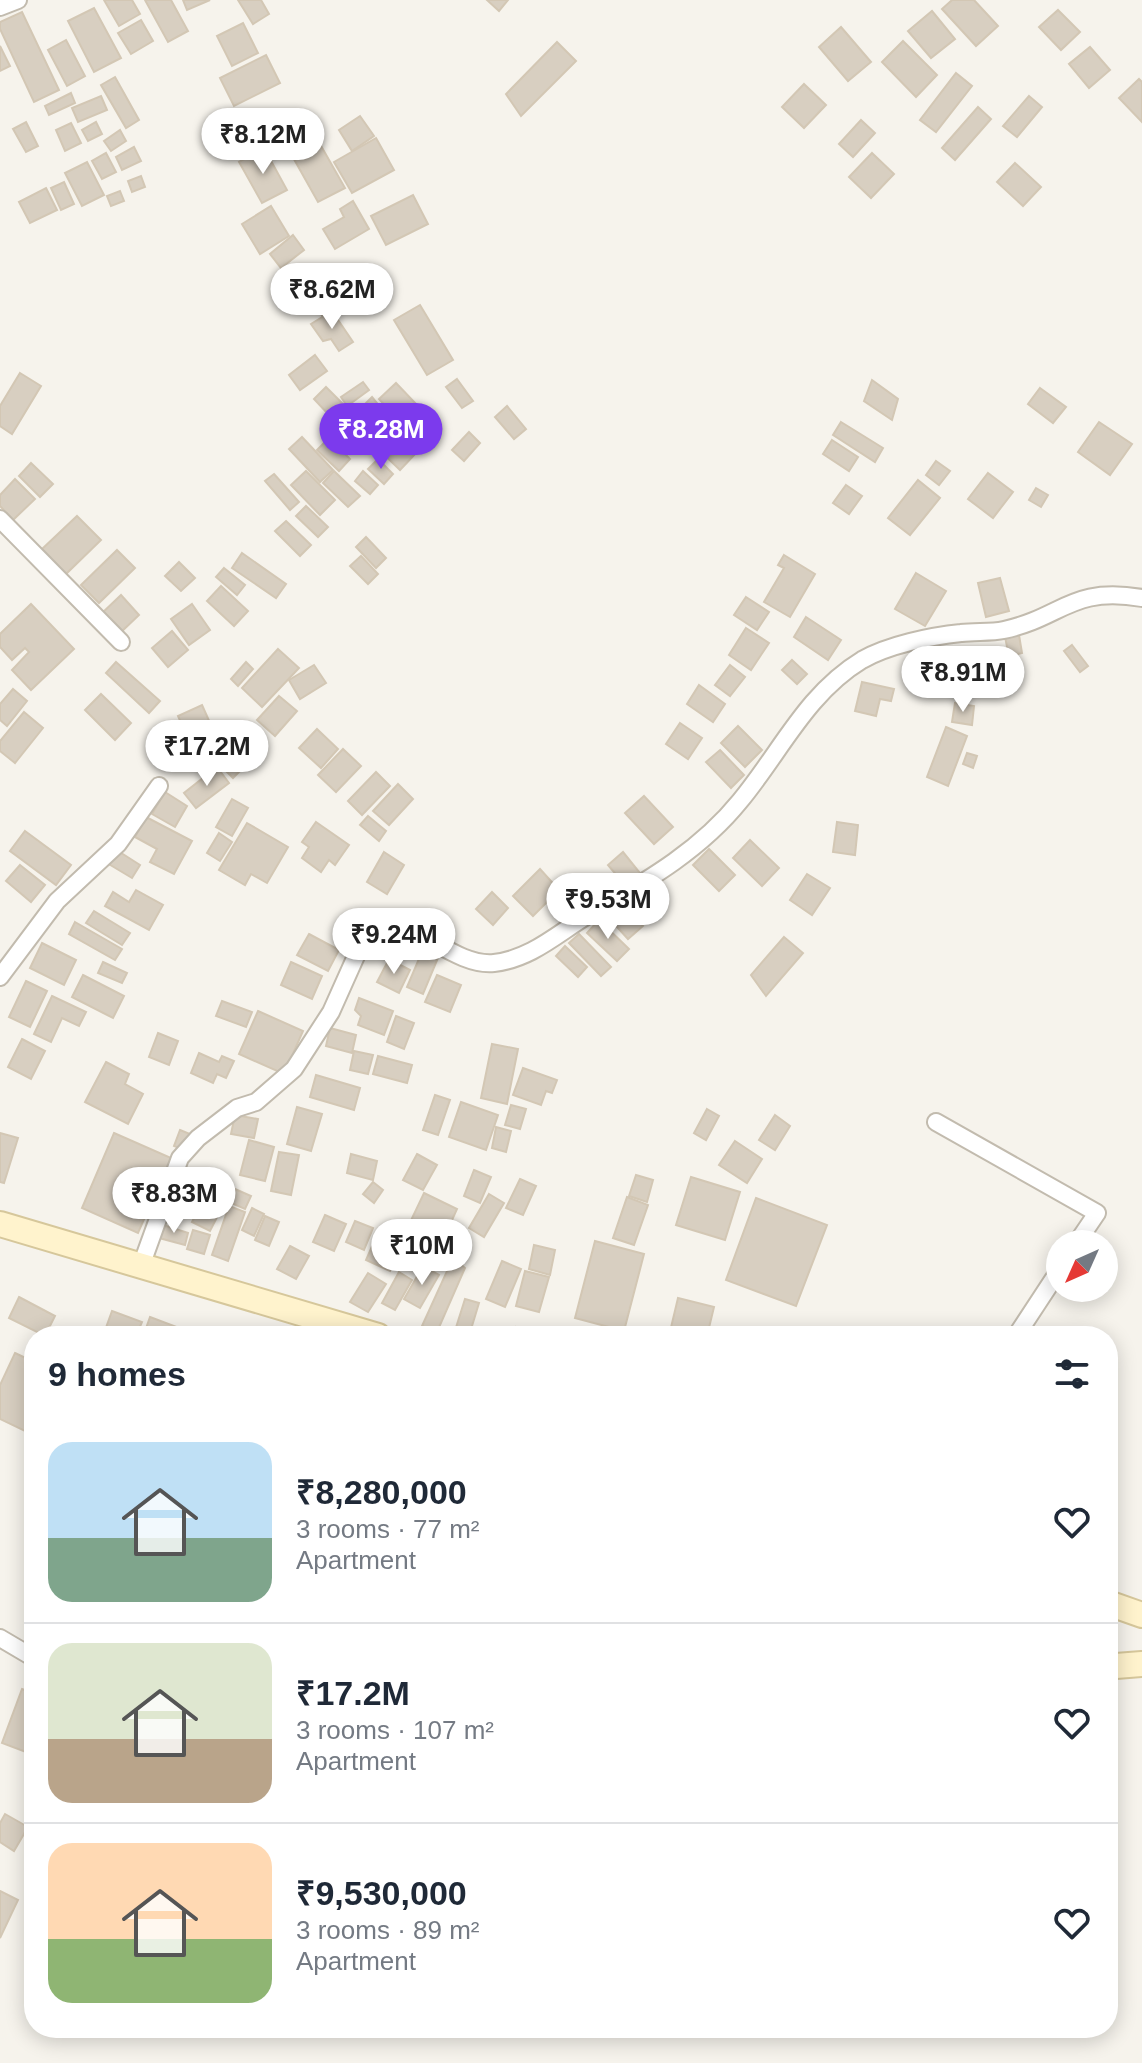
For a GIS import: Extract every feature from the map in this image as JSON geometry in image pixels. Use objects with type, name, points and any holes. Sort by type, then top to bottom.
[{"type":"main road","points":[[0,1224],[141,1266],[311,1326]]},
{"type":"main road","points":[[1118,1607],[1142,1615]]},
{"type":"main road","points":[[1118,1666],[1142,1664]]},
{"type":"street","points":[[0,7],[18,0]]},
{"type":"street","points":[[0,519],[121,642]]},
{"type":"street","points":[[141,1266],[180,1158],[198,1138],[237,1108],[256,1102],[294,1069],[331,1012],[365,936],[377,920],[394,920],[439,945],[491,964],[524,956],[653,878],[714,830],[741,800],[813,701],[866,658],[959,633],[1004,630],[1075,600],[1101,593],[1142,598]]},
{"type":"street","points":[[0,977],[57,901],[118,844],[159,786]]},
{"type":"street","points":[[936,1122],[1097,1213],[1085,1230]]},
{"type":"street","points":[[1023,1326],[1046,1290]]},
{"type":"street","points":[[0,1638],[24,1652]]},
{"type":"building","points":[[104,0],[132,0],[140,14],[119,26]]},
{"type":"building","points":[[145,0],[171,0],[188,31],[168,42]]},
{"type":"building","points":[[183,0],[210,0],[187,10]]},
{"type":"building","points":[[238,0],[261,0],[269,14],[253,24]]},
{"type":"building","points":[[487,0],[508,0],[499,11]]},
{"type":"building","points":[[952,0],[974,0],[998,26],[976,46],[942,9]]},
{"type":"building","points":[[94,8],[121,58],[94,72],[68,21]]},
{"type":"building","points":[[1058,10],[1080,32],[1061,50],[1039,27]]},
{"type":"building","points":[[932,11],[955,39],[931,58],[908,31]]},
{"type":"building","points":[[22,12],[59,90],[34,102],[0,29],[0,22]]},
{"type":"building","points":[[141,20],[153,41],[131,54],[118,33]]},
{"type":"building","points":[[243,23],[258,53],[232,66],[217,36]]},
{"type":"building","points":[[841,27],[871,62],[848,81],[819,47]]},
{"type":"building","points":[[66,40],[85,76],[67,86],[48,50]]},
{"type":"building","points":[[903,41],[937,75],[916,97],[882,62]]},
{"type":"building","points":[[557,42],[576,61],[521,116],[506,94]]},
{"type":"building","points":[[0,46],[10,66],[0,71]]},
{"type":"building","points":[[1090,47],[1110,70],[1089,88],[1069,64]]},
{"type":"building","points":[[266,55],[280,83],[234,106],[220,78]]},
{"type":"building","points":[[956,73],[972,86],[936,132],[920,120]]},
{"type":"building","points":[[115,77],[139,120],[126,128],[101,85]]},
{"type":"building","points":[[1139,79],[1142,82],[1142,122],[1119,98]]},
{"type":"building","points":[[804,84],[826,105],[804,128],[782,107]]},
{"type":"building","points":[[71,93],[75,103],[49,115],[45,106]]},
{"type":"building","points":[[101,96],[107,110],[78,122],[72,108]]},
{"type":"building","points":[[1029,96],[1042,107],[1017,137],[1003,126]]},
{"type":"building","points":[[978,107],[991,119],[955,160],[942,148]]},
{"type":"building","points":[[360,116],[374,136],[352,151],[339,130]]},
{"type":"building","points":[[861,120],[875,133],[853,157],[839,144]]},
{"type":"building","points":[[26,122],[38,146],[26,152],[13,129]]},
{"type":"building","points":[[96,122],[102,134],[88,141],[82,130]]},
{"type":"building","points":[[71,123],[81,143],[65,151],[56,130]]},
{"type":"building","points":[[120,130],[126,141],[111,151],[104,141]]},
{"type":"building","points":[[316,137],[345,188],[318,202],[290,152]]},
{"type":"building","points":[[376,138],[394,170],[352,193],[334,162]]},
{"type":"building","points":[[134,147],[141,161],[122,170],[116,157]]},
{"type":"building","points":[[264,148],[287,190],[262,203],[239,162]]},
{"type":"building","points":[[106,153],[116,172],[102,179],[92,161]]},
{"type":"building","points":[[872,153],[894,174],[871,198],[849,177]]},
{"type":"building","points":[[87,162],[104,195],[82,206],[65,173]]},
{"type":"building","points":[[1015,163],[1041,187],[1023,206],[997,182]]},
{"type":"building","points":[[141,176],[145,187],[132,192],[128,181]]},
{"type":"building","points":[[64,182],[74,204],[61,210],[51,188]]},
{"type":"building","points":[[46,188],[57,210],[30,223],[19,202]]},
{"type":"building","points":[[120,191],[124,201],[111,206],[107,196]]},
{"type":"building","points":[[413,195],[428,224],[386,245],[371,216]]},
{"type":"building","points":[[353,201],[369,229],[335,249],[323,229],[344,217],[340,209]]},
{"type":"building","points":[[271,206],[289,236],[260,254],[242,224]]},
{"type":"building","points":[[293,235],[304,250],[281,268],[270,254]]},
{"type":"building","points":[[340,272],[355,295],[323,317],[307,293]]},
{"type":"building","points":[[420,305],[453,360],[427,375],[394,320]]},
{"type":"building","points":[[332,311],[353,342],[339,351],[331,339],[323,341],[311,324]]},
{"type":"building","points":[[315,355],[327,371],[300,390],[289,375]]},
{"type":"building","points":[[20,373],[41,386],[12,434],[0,426],[0,406]]},
{"type":"building","points":[[457,379],[473,401],[462,408],[446,387]]},
{"type":"building","points":[[872,380],[898,399],[892,420],[864,401]]},
{"type":"building","points":[[363,382],[369,390],[347,406],[341,397]]},
{"type":"building","points":[[396,383],[438,427],[421,444],[379,399]]},
{"type":"building","points":[[326,387],[343,404],[330,416],[314,399]]},
{"type":"building","points":[[1040,388],[1066,407],[1053,423],[1028,404]]},
{"type":"building","points":[[372,397],[381,408],[375,413],[366,403]]},
{"type":"building","points":[[507,406],[526,429],[514,439],[495,417]]},
{"type":"building","points":[[841,422],[883,448],[875,462],[833,435]]},
{"type":"building","points":[[1099,422],[1132,444],[1110,475],[1078,452]]},
{"type":"building","points":[[389,425],[417,452],[400,470],[372,443]]},
{"type":"building","points":[[469,432],[480,443],[464,461],[452,450]]},
{"type":"building","points":[[302,437],[333,470],[320,482],[289,449]]},
{"type":"building","points":[[329,438],[350,459],[339,471],[317,450]]},
{"type":"building","points":[[832,440],[858,457],[849,471],[823,454]]},
{"type":"building","points":[[378,459],[393,474],[384,484],[368,469]]},
{"type":"building","points":[[936,461],[950,471],[939,485],[926,475]]},
{"type":"building","points":[[31,463],[53,484],[40,497],[19,476]]},
{"type":"building","points":[[306,471],[335,500],[320,515],[291,485]]},
{"type":"building","points":[[334,471],[360,496],[348,507],[323,483]]},
{"type":"building","points":[[363,471],[378,485],[370,494],[355,481]]},
{"type":"building","points":[[988,473],[1013,492],[993,518],[968,499]]},
{"type":"building","points":[[274,474],[299,502],[290,510],[265,481]]},
{"type":"building","points":[[15,479],[35,499],[13,520],[0,506],[0,495]]},
{"type":"building","points":[[918,480],[940,498],[910,535],[888,518]]},
{"type":"building","points":[[846,485],[862,496],[849,514],[833,503]]},
{"type":"building","points":[[1036,488],[1048,495],[1041,507],[1029,500]]},
{"type":"building","points":[[306,506],[328,527],[318,537],[296,516]]},
{"type":"building","points":[[77,516],[101,540],[66,574],[42,549]]},
{"type":"building","points":[[286,521],[311,545],[300,556],[275,531]]},
{"type":"building","points":[[366,537],[386,558],[376,568],[356,547]]},
{"type":"building","points":[[117,550],[135,568],[99,603],[81,585]]},
{"type":"building","points":[[242,553],[286,584],[276,598],[232,568]]},
{"type":"building","points":[[784,555],[815,574],[790,617],[764,602],[784,568],[778,565]]},
{"type":"building","points":[[361,556],[378,574],[368,584],[350,566]]},
{"type":"building","points":[[179,562],[195,578],[181,591],[165,576]]},
{"type":"building","points":[[224,568],[245,585],[237,595],[216,577]]},
{"type":"building","points":[[916,573],[946,591],[925,626],[895,609]]},
{"type":"building","points":[[1000,578],[1009,611],[986,617],[978,583]]},
{"type":"building","points":[[221,586],[248,611],[234,626],[207,601]]},
{"type":"building","points":[[121,595],[139,615],[119,634],[100,615]]},
{"type":"building","points":[[746,597],[769,612],[757,630],[734,615]]},
{"type":"building","points":[[31,604],[74,649],[31,690],[12,670],[29,652],[25,648],[12,660],[0,647],[0,634]]},
{"type":"building","points":[[192,604],[210,630],[189,645],[171,619]]},
{"type":"building","points":[[806,617],[841,640],[828,660],[794,637]]},
{"type":"building","points":[[746,628],[769,643],[751,670],[729,655]]},
{"type":"building","points":[[172,631],[188,650],[168,667],[152,648]]},
{"type":"building","points":[[1019,635],[1022,653],[1009,656],[1005,637]]},
{"type":"building","points":[[1072,645],[1088,666],[1080,672],[1064,651]]},
{"type":"building","points":[[278,649],[299,668],[262,707],[242,688]]},
{"type":"building","points":[[792,660],[807,674],[797,684],[782,670]]},
{"type":"building","points":[[116,662],[160,701],[149,713],[106,673]]},
{"type":"building","points":[[246,662],[253,669],[238,686],[231,679]]},
{"type":"building","points":[[314,665],[326,683],[300,699],[289,680]]},
{"type":"building","points":[[730,665],[745,677],[730,696],[715,685]]},
{"type":"building","points":[[862,682],[894,689],[891,701],[880,699],[876,716],[855,711]]},
{"type":"building","points":[[699,685],[725,704],[713,722],[687,704]]},
{"type":"building","points":[[13,689],[27,701],[7,726],[0,720],[0,704]]},
{"type":"building","points":[[101,694],[131,723],[115,740],[85,710]]},
{"type":"building","points":[[279,696],[297,711],[275,736],[257,720]]},
{"type":"building","points":[[955,703],[974,706],[972,725],[952,722]]},
{"type":"building","points":[[202,705],[219,743],[195,754],[178,716]]},
{"type":"building","points":[[24,712],[43,728],[15,763],[0,751],[0,741]]},
{"type":"building","points":[[680,723],[702,738],[688,759],[666,744]]},
{"type":"building","points":[[738,726],[762,750],[745,767],[721,743]]},
{"type":"building","points":[[946,727],[967,736],[948,786],[927,777]]},
{"type":"building","points":[[317,729],[338,749],[321,768],[299,748]]},
{"type":"building","points":[[245,735],[260,751],[233,778],[217,762]]},
{"type":"building","points":[[343,749],[361,766],[336,792],[318,775]]},
{"type":"building","points":[[720,750],[744,775],[731,788],[706,762]]},
{"type":"building","points":[[967,753],[977,756],[973,768],[963,764]]},
{"type":"building","points":[[217,767],[229,783],[196,808],[184,793]]},
{"type":"building","points":[[376,772],[390,786],[362,815],[348,801]]},
{"type":"building","points":[[398,784],[413,799],[389,825],[373,811]]},
{"type":"building","points":[[165,792],[187,806],[175,827],[152,814]]},
{"type":"building","points":[[644,796],[673,827],[654,844],[625,813]]},
{"type":"building","points":[[232,799],[248,808],[232,836],[216,827]]},
{"type":"building","points":[[368,816],[386,831],[379,841],[360,825]]},
{"type":"building","points":[[146,817],[192,841],[174,874],[150,862],[157,849],[135,837]]},
{"type":"building","points":[[316,822],[349,845],[335,865],[329,860],[321,872],[302,858],[309,847],[302,842]]},
{"type":"building","points":[[837,822],[858,825],[855,855],[833,852]]},
{"type":"building","points":[[247,823],[288,847],[267,883],[251,874],[245,885],[219,870]]},
{"type":"building","points":[[25,831],[71,865],[56,885],[10,851]]},
{"type":"building","points":[[219,833],[232,842],[220,861],[207,853]]},
{"type":"building","points":[[750,840],[779,868],[762,886],[733,858]]},
{"type":"building","points":[[115,849],[140,865],[132,878],[107,863]]},
{"type":"building","points":[[709,849],[735,875],[719,891],[693,865]]},
{"type":"building","points":[[384,852],[404,865],[387,894],[367,882]]},
{"type":"building","points":[[623,852],[640,873],[625,885],[608,865]]},
{"type":"building","points":[[20,865],[45,885],[31,902],[6,881]]},
{"type":"building","points":[[540,869],[559,890],[533,916],[513,896]]},
{"type":"building","points":[[807,874],[830,888],[812,915],[790,900]]},
{"type":"building","points":[[136,890],[163,905],[149,930],[105,906],[113,892],[129,902]]},
{"type":"building","points":[[492,892],[508,908],[493,925],[476,909]]},
{"type":"building","points":[[623,903],[643,926],[628,939],[608,917]]},
{"type":"building","points":[[94,911],[130,933],[122,945],[86,923]]},
{"type":"building","points":[[599,920],[629,949],[617,961],[587,933]]},
{"type":"building","points":[[75,922],[122,949],[115,960],[69,934]]},
{"type":"building","points":[[309,934],[339,950],[328,971],[297,955]]},
{"type":"building","points":[[579,934],[611,967],[601,976],[569,943]]},
{"type":"building","points":[[784,937],[803,953],[766,996],[751,975]]},
{"type":"building","points":[[369,938],[388,943],[384,959],[365,954]]},
{"type":"building","points":[[42,943],[76,960],[64,985],[30,968]]},
{"type":"building","points":[[565,946],[587,967],[578,977],[556,956]]},
{"type":"building","points":[[424,947],[440,953],[423,994],[407,987]]},
{"type":"building","points":[[389,959],[410,970],[399,993],[377,982]]},
{"type":"building","points":[[103,962],[127,973],[122,983],[98,973]]},
{"type":"building","points":[[291,962],[322,976],[312,999],[281,985]]},
{"type":"building","points":[[83,975],[124,996],[113,1018],[72,997]]},
{"type":"building","points":[[437,975],[461,985],[450,1012],[425,1002]]},
{"type":"building","points":[[26,981],[47,991],[30,1027],[9,1017]]},
{"type":"building","points":[[52,996],[86,1012],[79,1026],[62,1018],[51,1042],[34,1034]]},
{"type":"building","points":[[359,998],[393,1011],[384,1035],[358,1025],[361,1016],[355,1010]]},
{"type":"building","points":[[222,1001],[252,1012],[246,1027],[216,1016]]},
{"type":"building","points":[[258,1011],[303,1031],[284,1074],[239,1054]]},
{"type":"building","points":[[396,1016],[414,1023],[404,1049],[387,1042]]},
{"type":"building","points":[[330,1028],[356,1035],[352,1053],[326,1046]]},
{"type":"building","points":[[158,1033],[178,1041],[169,1065],[149,1057]]},
{"type":"building","points":[[22,1039],[45,1051],[31,1079],[8,1067]]},
{"type":"building","points":[[492,1044],[518,1049],[507,1104],[481,1098]]},
{"type":"building","points":[[354,1051],[373,1055],[368,1074],[350,1070]]},
{"type":"building","points":[[199,1053],[219,1062],[222,1056],[234,1061],[226,1078],[217,1074],[213,1083],[191,1073]]},
{"type":"building","points":[[378,1056],[412,1065],[407,1083],[373,1074]]},
{"type":"building","points":[[106,1062],[129,1074],[125,1084],[143,1094],[128,1124],[85,1102]]},
{"type":"building","points":[[523,1068],[557,1080],[552,1093],[546,1091],[541,1105],[513,1095]]},
{"type":"building","points":[[316,1075],[360,1088],[354,1110],[310,1097]]},
{"type":"building","points":[[435,1095],[450,1100],[438,1135],[423,1130]]},
{"type":"building","points":[[461,1102],[498,1115],[486,1150],[449,1137]]},
{"type":"building","points":[[511,1105],[526,1109],[520,1129],[505,1125]]},
{"type":"building","points":[[297,1107],[322,1114],[311,1151],[287,1144]]},
{"type":"building","points":[[707,1109],[719,1116],[706,1140],[694,1133]]},
{"type":"building","points":[[235,1115],[258,1119],[254,1138],[231,1134]]},
{"type":"building","points":[[775,1115],[790,1126],[775,1150],[759,1140]]},
{"type":"building","points":[[496,1127],[511,1131],[506,1152],[492,1148]]},
{"type":"building","points":[[180,1130],[190,1134],[184,1150],[174,1146]]},
{"type":"building","points":[[0,1133],[18,1138],[4,1183],[0,1182]]},
{"type":"building","points":[[114,1133],[171,1158],[138,1233],[82,1208]]},
{"type":"building","points":[[249,1140],[274,1147],[265,1181],[240,1175]]},
{"type":"building","points":[[735,1141],[762,1159],[747,1183],[719,1165]]},
{"type":"building","points":[[279,1152],[299,1155],[291,1195],[271,1191]]},
{"type":"building","points":[[351,1154],[377,1161],[373,1180],[347,1173]]},
{"type":"building","points":[[417,1154],[437,1165],[423,1190],[403,1180]]},
{"type":"building","points":[[474,1170],[491,1177],[480,1203],[464,1196]]},
{"type":"building","points":[[636,1175],[653,1180],[647,1202],[629,1196]]},
{"type":"building","points":[[691,1177],[740,1192],[725,1240],[676,1225]]},
{"type":"building","points":[[520,1179],[536,1186],[523,1215],[506,1208]]},
{"type":"building","points":[[373,1182],[383,1190],[374,1203],[363,1194]]},
{"type":"building","points":[[212,1183],[230,1192],[210,1231],[192,1222]]},
{"type":"building","points":[[235,1189],[251,1196],[245,1209],[229,1202]]},
{"type":"building","points":[[424,1193],[457,1209],[439,1249],[405,1233]]},
{"type":"building","points":[[489,1194],[504,1203],[484,1237],[469,1228]]},
{"type":"building","points":[[627,1197],[648,1205],[634,1245],[613,1238]]},
{"type":"building","points":[[756,1198],[827,1225],[796,1306],[726,1280]]},
{"type":"building","points":[[229,1206],[245,1212],[228,1261],[212,1255]]},
{"type":"building","points":[[252,1208],[264,1214],[254,1236],[242,1230]]},
{"type":"building","points":[[325,1215],[346,1224],[334,1251],[313,1242]]},
{"type":"building","points":[[265,1216],[279,1222],[269,1246],[255,1240]]},
{"type":"building","points":[[355,1221],[373,1228],[364,1250],[346,1242]]},
{"type":"building","points":[[163,1225],[188,1233],[185,1245],[159,1238]]},
{"type":"building","points":[[193,1230],[210,1235],[204,1254],[187,1249]]},
{"type":"building","points":[[377,1235],[401,1246],[390,1271],[366,1260]]},
{"type":"building","points":[[595,1241],[644,1254],[625,1326],[605,1326],[575,1318]]},
{"type":"building","points":[[534,1245],[555,1250],[550,1275],[529,1269]]},
{"type":"building","points":[[290,1246],[309,1256],[296,1279],[277,1269]]},
{"type":"building","points":[[453,1258],[465,1268],[440,1326],[422,1326]]},
{"type":"building","points":[[502,1261],[521,1269],[505,1307],[486,1299]]},
{"type":"building","points":[[423,1266],[439,1275],[420,1308],[404,1299]]},
{"type":"building","points":[[525,1271],[549,1277],[539,1312],[516,1306]]},
{"type":"building","points":[[399,1272],[412,1280],[395,1310],[382,1303]]},
{"type":"building","points":[[368,1273],[386,1284],[368,1312],[350,1302]]},
{"type":"building","points":[[19,1297],[55,1316],[50,1326],[25,1326],[9,1318]]},
{"type":"building","points":[[678,1298],[714,1307],[709,1326],[671,1326]]},
{"type":"building","points":[[465,1299],[479,1303],[472,1326],[457,1326]]},
{"type":"building","points":[[112,1311],[142,1322],[140,1326],[107,1326]]},
{"type":"building","points":[[150,1317],[174,1326],[147,1326]]},
{"type":"building","points":[[15,1353],[24,1357],[24,1431],[0,1419],[0,1385]]},
{"type":"building","points":[[22,1689],[24,1751],[2,1743]]},
{"type":"building","points":[[5,1814],[24,1825],[24,1834],[14,1851],[0,1842],[0,1823]]},
{"type":"building","points":[[0,1891],[18,1900],[0,1938]]}]
